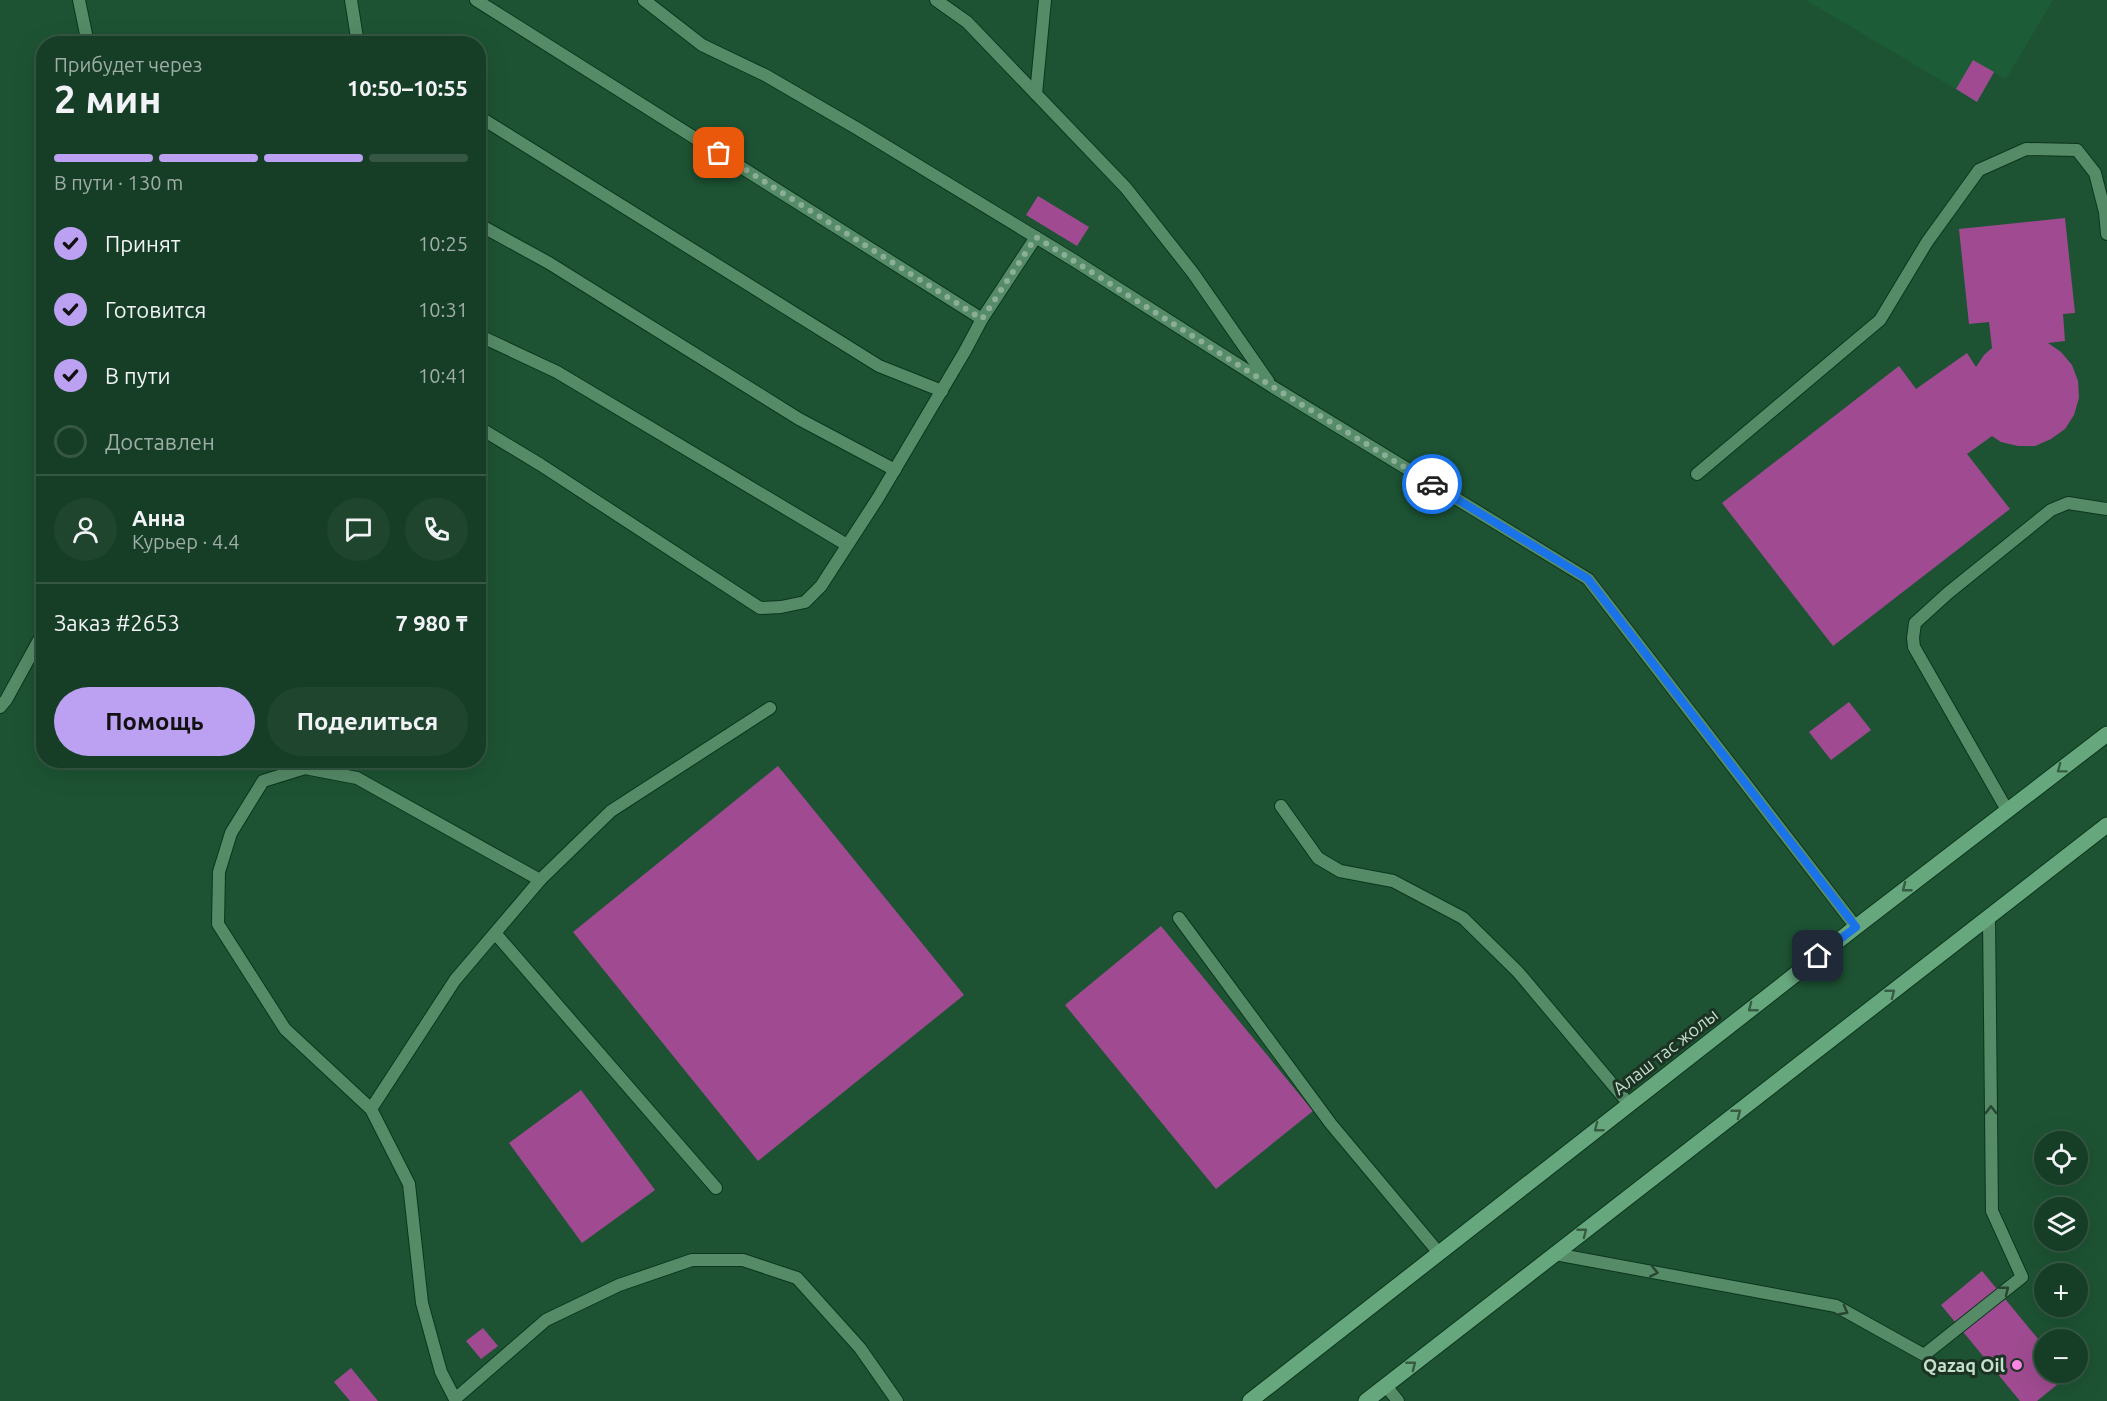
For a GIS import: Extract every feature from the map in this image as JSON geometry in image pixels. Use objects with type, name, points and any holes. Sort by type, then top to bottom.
[{"type":"main road","name":"Алаш тас жолы","points":[[1250,1401],[1856,927],[2107,734]]},
{"type":"main road","points":[[1366,1401],[2107,825]]},
{"type":"lane","points":[[80,0],[87,36]]},
{"type":"lane","points":[[351,0],[357,36]]},
{"type":"lane","points":[[476,0],[982,319]]},
{"type":"lane","points":[[644,0],[702,45],[765,75],[1036,237],[1273,387],[1588,579],[1856,927]]},
{"type":"lane","points":[[936,0],[967,22],[1126,188],[1193,273],[1273,387]]},
{"type":"lane","points":[[1036,94],[1045,0]]},
{"type":"lane","points":[[486,121],[879,366],[942,391]]},
{"type":"lane","points":[[1697,474],[1880,320],[1927,242],[1979,170],[2026,149],[2077,150],[2095,173],[2105,212],[2107,234]]},
{"type":"lane","points":[[486,228],[549,263],[799,419],[895,470]]},
{"type":"lane","points":[[486,432],[541,465],[760,608],[805,602],[821,586],[895,470],[982,319],[1036,237]]},
{"type":"lane","points":[[486,339],[558,372],[847,545]]},
{"type":"lane","points":[[2007,810],[1914,647],[1915,623],[1948,593],[2051,510],[2068,502],[2107,509]]},
{"type":"lane","points":[[0,707],[36,646]]},
{"type":"lane","points":[[371,1109],[455,980],[540,880],[611,811],[770,708]]},
{"type":"lane","points":[[540,880],[357,778],[305,768],[263,781],[231,833],[219,872],[218,924],[285,1029],[371,1109],[408,1184],[422,1303],[441,1372],[455,1400],[546,1320],[619,1285],[693,1260],[743,1260],[797,1278],[860,1348],[897,1401]]},
{"type":"lane","points":[[1281,806],[1318,858],[1340,871],[1393,881],[1463,918],[1518,972],[1629,1104]]},
{"type":"lane","points":[[1555,1254],[1836,1306],[1924,1355],[2022,1277],[1992,1210],[1989,917]]},
{"type":"lane","points":[[1179,918],[1331,1124],[1439,1253]]},
{"type":"lane","points":[[495,933],[716,1188]]},
{"type":"lane","points":[[1386,1386],[1398,1401]]},
{"type":"shaded area","points":[[1806,0],[2053,0],[2006,79],[1994,73],[1977,102]]},
{"type":"building","points":[[1973,60],[1994,72],[1977,102],[1956,89]]},
{"type":"building","points":[[1038,196],[1089,227],[1077,246],[1026,215]]},
{"type":"building","points":[[2065,218],[2075,313],[2063,314],[2065,341],[2048,343],[2061,352],[2072,365],[2078,381],[2079,398],[2074,415],[2065,429],[2035,446],[2018,446],[2001,442],[1992,436],[1967,454],[2010,509],[1833,646],[1722,503],[1899,366],[1916,389],[1967,353],[1976,367],[1992,348],[1989,322],[1969,324],[1959,229]]},
{"type":"building","points":[[1849,702],[1871,730],[1831,760],[1809,732]]},
{"type":"building","points":[[778,766],[964,995],[758,1161],[573,932]]},
{"type":"building","points":[[1161,926],[1313,1111],[1216,1189],[1065,1005]]},
{"type":"building","points":[[581,1090],[655,1190],[582,1243],[509,1143]]},
{"type":"building","points":[[1982,1271],[2034,1334],[2034,1383],[2059,1383],[2037,1401],[2020,1401],[1941,1305]]},
{"type":"building","points":[[483,1328],[498,1346],[481,1359],[466,1341]]},
{"type":"building","points":[[351,1368],[378,1401],[350,1401],[334,1382]]},
{"type":"way so far","points":[[719,153],[982,319],[1036,237],[1273,387],[1432,484]]},
{"type":"place","name":"Qazaq Oil","points":[[2017,1365]]},
{"type":"route","points":[[1432,484],[1588,579],[1856,927],[1818,956]]}]
